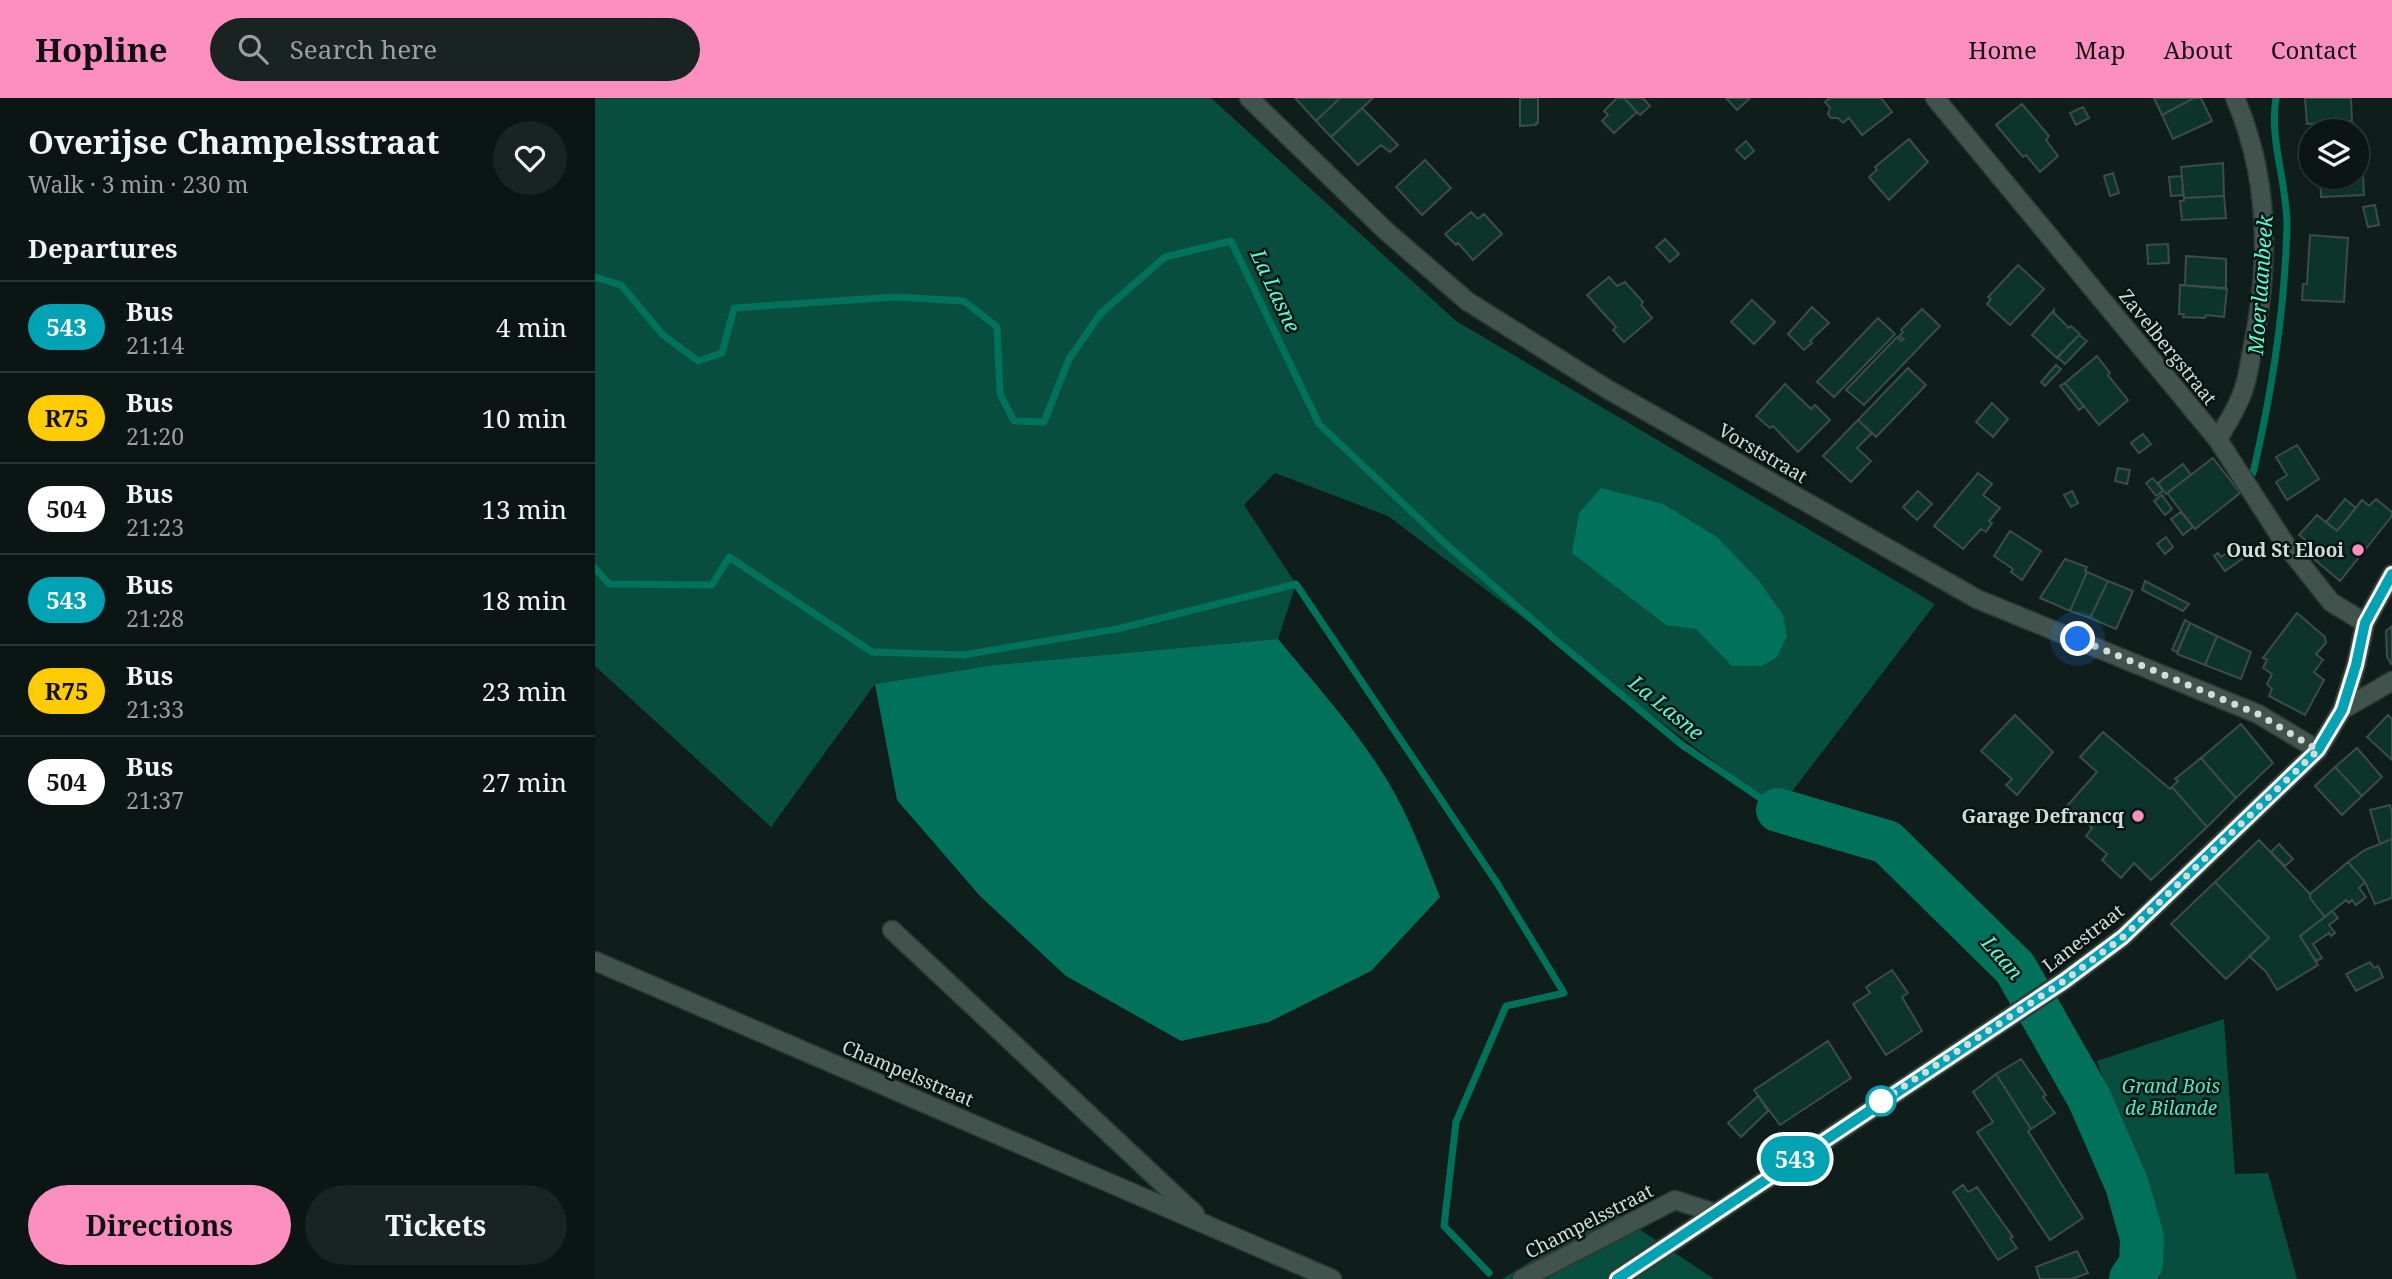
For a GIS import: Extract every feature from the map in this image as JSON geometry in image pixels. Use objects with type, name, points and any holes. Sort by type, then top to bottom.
[{"type":"street","name":"Vorststraat","points":[[1249,98],[1386,231],[1467,301],[1607,389],[1977,599],[2258,714],[2318,750]]},
{"type":"street","name":"Zavelbergstraat","points":[[1935,98],[2218,440],[2286,545],[2331,602],[2365,623]]},
{"type":"street","points":[[2218,440],[2244,389],[2262,302],[2263,222],[2258,166],[2248,128],[2235,98]]},
{"type":"street","name":"Lanestraat","points":[[1616,1279],[2064,981],[2123,937],[2318,750],[2342,710],[2365,623],[2392,574]]},
{"type":"street","points":[[2342,710],[2392,681]]},
{"type":"street","name":"Champelsstraat","points":[[892,930],[1205,1224]]},
{"type":"street","name":"Champelsstraat","points":[[595,961],[1332,1279]]},
{"type":"street","name":"Champelsstraat","points":[[1521,1279],[1675,1200],[1715,1213]]},
{"type":"green space","points":[[595,98],[1211,98],[1456,321],[1935,604],[1778,810],[1388,516],[1275,473],[1244,505],[1296,584],[1278,639],[994,665],[875,684],[771,827],[595,666]]},
{"type":"green space","name":"Grand Bois de Bilande","points":[[2224,1019],[2235,1174],[2268,1173],[2297,1279],[2160,1279],[2159,1234],[2097,1061]]},
{"type":"green space","points":[[1612,1211],[1714,1279],[1502,1279]]},
{"type":"shaded area","points":[[1601,488],[1663,504],[1717,537],[1759,581],[1783,615],[1787,636],[1777,657],[1762,666],[1732,666],[1696,629],[1666,625],[1572,553],[1579,513]]},
{"type":"shaded area","points":[[1278,639],[1349,725],[1387,780],[1409,822],[1440,897],[1371,971],[1269,1022],[1181,1041],[1066,976],[980,896],[897,800],[875,684],[994,665]]},
{"type":"building","points":[[1295,98],[1340,98],[1316,121]]},
{"type":"building","points":[[1340,98],[1373,98],[1331,137],[1316,121]]},
{"type":"building","points":[[1520,98],[1538,98],[1536,125],[1520,126]]},
{"type":"building","points":[[1617,98],[1624,98],[1637,112],[1614,133],[1602,121],[1608,115],[1604,111]]},
{"type":"building","points":[[1624,98],[1643,98],[1650,106],[1640,115]]},
{"type":"building","points":[[1726,98],[1750,98],[1737,110]]},
{"type":"building","points":[[1830,98],[1881,98],[1892,112],[1862,135],[1849,118],[1843,123],[1838,118],[1831,118],[1828,114],[1830,108],[1825,102]]},
{"type":"building","points":[[2154,98],[2194,98],[2162,115]]},
{"type":"building","points":[[2194,98],[2201,98],[2212,121],[2173,139],[2162,115]]},
{"type":"building","points":[[2305,98],[2351,98],[2352,119],[2307,119]]},
{"type":"building","points":[[2022,104],[2049,136],[2046,140],[2058,156],[2040,172],[2026,155],[2023,157],[1996,125]]},
{"type":"building","points":[[2083,107],[2089,118],[2076,125],[2070,113]]},
{"type":"building","points":[[1362,108],[1398,145],[1390,152],[1381,145],[1358,165],[1331,137]]},
{"type":"building","points":[[1909,139],[1928,162],[1889,200],[1869,177],[1877,170],[1875,167]]},
{"type":"building","points":[[1746,141],[1754,151],[1745,159],[1736,150]]},
{"type":"building","points":[[1425,160],[1451,188],[1422,215],[1396,187]]},
{"type":"building","points":[[2223,163],[2224,196],[2184,198],[2181,167]]},
{"type":"building","points":[[2113,173],[2119,193],[2110,196],[2104,176]]},
{"type":"building","points":[[2182,176],[2183,195],[2171,196],[2169,177]]},
{"type":"building","points":[[2321,189],[2364,189],[2364,195],[2321,197]]},
{"type":"building","points":[[2224,196],[2226,218],[2182,220],[2180,201],[2184,201],[2184,198]]},
{"type":"building","points":[[2375,205],[2379,225],[2368,227],[2363,207]]},
{"type":"building","points":[[1471,212],[1478,219],[1484,214],[1502,234],[1473,260],[1458,243],[1456,245],[1445,234]]},
{"type":"building","points":[[2310,235],[2348,238],[2344,302],[2302,300],[2303,284],[2307,284]]},
{"type":"building","points":[[1665,239],[1679,254],[1670,262],[1656,247]]},
{"type":"building","points":[[2168,244],[2169,263],[2148,264],[2147,245]]},
{"type":"building","points":[[2186,256],[2226,259],[2226,288],[2180,285],[2185,285]]},
{"type":"building","points":[[2018,265],[2044,289],[2010,325],[1987,304],[1991,299],[1988,297]]},
{"type":"building","points":[[1609,277],[1617,286],[1625,282],[1643,302],[1641,305],[1652,318],[1624,342],[1613,330],[1616,327],[1587,295]]},
{"type":"building","points":[[2180,285],[2227,289],[2224,317],[2183,317],[2184,314],[2179,314]]},
{"type":"building","points":[[1752,300],[1775,322],[1754,344],[1731,322]]},
{"type":"building","points":[[1812,307],[1829,323],[1804,350],[1788,334]]},
{"type":"building","points":[[1922,309],[1940,326],[1864,405],[1846,390],[1897,337],[1901,341],[1904,339],[1899,336],[1903,332],[1901,330]]},
{"type":"building","points":[[2054,310],[2069,328],[2071,326],[2080,334],[2057,358],[2032,335]]},
{"type":"building","points":[[1878,318],[1895,334],[1834,397],[1817,382]]},
{"type":"building","points":[[2079,335],[2087,341],[2065,364],[2057,357]]},
{"type":"building","points":[[2097,356],[2128,400],[2099,425],[2065,383]]},
{"type":"building","points":[[2056,365],[2061,369],[2045,386],[2041,382]]},
{"type":"building","points":[[1908,368],[1926,385],[1876,437],[1858,420]]},
{"type":"building","points":[[2065,383],[2084,406],[2079,410],[2060,386]]},
{"type":"building","points":[[1785,384],[1811,409],[1815,405],[1830,420],[1798,452],[1773,426],[1770,428],[1756,416]]},
{"type":"building","points":[[1992,403],[2008,419],[1993,437],[1976,422]]},
{"type":"building","points":[[1858,420],[1872,433],[1857,448],[1871,461],[1851,482],[1823,456]]},
{"type":"building","points":[[2143,434],[2151,444],[2139,453],[2131,443]]},
{"type":"building","points":[[2297,445],[2319,479],[2287,500],[2276,482],[2287,475],[2276,457]]},
{"type":"building","points":[[2213,458],[2240,493],[2195,529],[2167,493]]},
{"type":"building","points":[[2183,464],[2191,475],[2166,494],[2158,483]]},
{"type":"building","points":[[2118,468],[2130,470],[2127,484],[2115,481]]},
{"type":"building","points":[[1978,473],[1992,484],[1983,495],[2000,508],[1989,521],[1992,523],[1986,532],[1981,529],[1963,549],[1934,526]]},
{"type":"building","points":[[2153,478],[2163,491],[2156,496],[2146,483]]},
{"type":"building","points":[[1918,491],[1932,504],[1917,520],[1903,507]]},
{"type":"building","points":[[2072,491],[2078,503],[2071,507],[2064,495]]},
{"type":"building","points":[[2162,495],[2172,509],[2165,515],[2154,501]]},
{"type":"building","points":[[2345,499],[2356,508],[2337,531],[2326,522]]},
{"type":"building","points":[[2376,499],[2392,512],[2392,516],[2340,581],[2314,559],[2319,551],[2299,535],[2317,515],[2337,531],[2362,500],[2369,506]]},
{"type":"building","points":[[2181,512],[2193,527],[2183,535],[2171,519]]},
{"type":"building","points":[[2010,531],[2041,551],[2022,580],[2011,572],[2013,569],[1994,556]]},
{"type":"building","points":[[2166,537],[2173,547],[2165,554],[2157,544]]},
{"type":"building","points":[[2236,546],[2245,557],[2225,571],[2214,556],[2218,553],[2221,557]]},
{"type":"building","points":[[2065,559],[2087,567],[2070,611],[2040,598]]},
{"type":"building","points":[[2087,572],[2108,581],[2090,618],[2070,611]]},
{"type":"building","points":[[2108,581],[2133,591],[2116,629],[2090,618]]},
{"type":"building","points":[[2145,581],[2189,604],[2183,611],[2142,590]]},
{"type":"building","points":[[2297,613],[2325,637],[2326,643],[2316,654],[2323,660],[2314,672],[2324,680],[2305,715],[2269,696],[2272,689],[2267,684],[2272,674],[2263,668],[2267,660],[2263,658]]},
{"type":"building","points":[[2185,620],[2190,623],[2177,652],[2172,650]]},
{"type":"building","points":[[2190,623],[2217,636],[2205,665],[2177,654]]},
{"type":"building","points":[[2392,626],[2391,664],[2387,657],[2386,631]]},
{"type":"building","points":[[2217,636],[2251,652],[2241,679],[2205,665]]},
{"type":"building","points":[[2015,715],[2053,752],[2017,795],[2006,785],[2012,779],[1981,751]]},
{"type":"building","points":[[2388,715],[2392,719],[2392,760],[2367,737]]},
{"type":"building","points":[[2241,724],[2273,763],[2236,798],[2201,758]]},
{"type":"building","name":"Garage Defrancq","points":[[2103,732],[2170,789],[2172,787],[2207,827],[2151,880],[2134,863],[2121,878],[2102,860],[2107,854],[2086,836],[2092,828],[2067,806],[2097,772],[2080,757]]},
{"type":"building","points":[[2357,748],[2382,777],[2362,796],[2335,767]]},
{"type":"building","points":[[2201,758],[2236,798],[2207,827],[2172,787],[2178,781],[2175,779]]},
{"type":"building","points":[[2335,767],[2362,796],[2342,815],[2315,786]]},
{"type":"building","points":[[2390,805],[2392,839],[2380,844],[2370,810]]},
{"type":"building","points":[[2392,839],[2392,898],[2375,904],[2365,882],[2348,862],[2365,850]]},
{"type":"building","points":[[2259,840],[2310,894],[2310,898],[2325,917],[2300,936],[2318,965],[2277,990],[2266,972],[2249,956],[2269,938],[2215,882]]},
{"type":"building","points":[[2279,844],[2293,859],[2285,866],[2271,852]]},
{"type":"building","points":[[2348,862],[2365,882],[2359,888],[2366,897],[2356,905],[2352,900],[2349,903],[2346,900],[2325,917],[2310,898],[2310,894]]},
{"type":"building","points":[[2215,882],[2269,938],[2226,979],[2171,924]]},
{"type":"building","points":[[2332,911],[2338,918],[2329,925],[2335,933],[2331,936],[2329,933],[2313,944],[2322,958],[2316,961],[2300,936]]},
{"type":"building","points":[[2370,962],[2374,968],[2378,966],[2383,977],[2356,991],[2346,974]]},
{"type":"building","points":[[1892,970],[1908,993],[1902,997],[1922,1031],[1886,1055],[1853,1004],[1870,993],[1866,987]]},
{"type":"building","points":[[1828,1041],[1851,1078],[1780,1125],[1754,1090]]},
{"type":"building","points":[[2021,1059],[2055,1113],[2031,1129],[1996,1074]]},
{"type":"building","points":[[1996,1074],[2083,1218],[2050,1240],[1977,1132],[1993,1122],[1973,1092]]},
{"type":"building","points":[[1758,1096],[1768,1111],[1741,1137],[1728,1123]]},
{"type":"building","points":[[1963,1185],[1968,1192],[1977,1187],[2013,1237],[2010,1238],[2017,1248],[1998,1260],[1953,1192]]},
{"type":"building","points":[[2077,1251],[2088,1273],[2072,1279],[2040,1279],[2036,1267]]},
{"type":"waterway","name":"Moerlaanbeek","points":[[2253,473],[2276,350],[2286,256],[2286,209],[2276,146],[2276,98]]},
{"type":"waterway","name":"La Lasne","points":[[595,277],[621,285],[662,334],[698,361],[722,353],[734,308],[896,297],[964,301],[997,327],[1000,394],[1014,421],[1044,422],[1069,359],[1101,313],[1165,257],[1231,241],[1319,424],[1449,547],[1559,643],[1682,745],[1778,810]]},
{"type":"waterway","points":[[595,568],[609,584],[712,585],[729,557],[872,652],[963,655],[1117,629],[1296,584],[1497,883],[1564,993],[1506,1006],[1456,1122],[1444,1226],[1489,1273]]},
{"type":"waterway","name":"Laan","points":[[1778,810],[1887,842],[2015,968],[2089,1098],[2127,1185],[2142,1238],[2141,1264],[2131,1279]]},
{"type":"bus line","name":"543","points":[[1617,1279],[2064,981],[2123,937],[2318,750],[2342,710],[2365,623],[2392,574]]},
{"type":"place","name":"Oud St Elooi","points":[[2358,550]]},
{"type":"place","name":"Garage Defrancq","points":[[2138,816]]},
{"type":"route","points":[[1881,1101],[1877,1104],[2064,981],[2123,937],[2318,750],[2258,714],[2078,639]]}]
